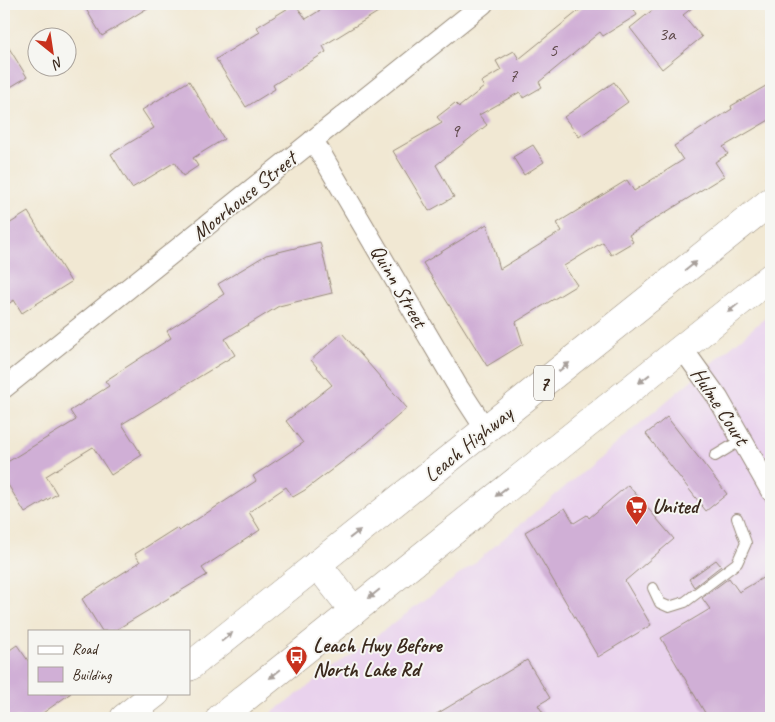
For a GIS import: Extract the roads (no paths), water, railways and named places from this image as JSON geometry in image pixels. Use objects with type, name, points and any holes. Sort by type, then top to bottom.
[{"type":"highway","name":"Leach Highway","points":[[190,667],[771,201]]},
{"type":"highway","points":[[220,718],[771,277]]},
{"type":"highway","points":[[317,564],[354,611]]},
{"type":"highway","points":[[124,718],[155,694]]},
{"type":"street","name":"Moorhouse Street","points":[[4,388],[483,4]]},
{"type":"street","name":"Quinn Street","points":[[313,140],[458,387],[486,430]]},
{"type":"street","name":"Hulme Court","points":[[682,348],[718,398],[771,491]]},
{"type":"lane","points":[[714,456],[743,439]]},
{"type":"lane","points":[[653,588],[660,603],[670,607],[685,602],[737,563],[746,544],[737,518]]},
{"type":"place","name":"United","points":[[636,525]]},
{"type":"place","name":"Leach Hwy Before North Lake Rd","points":[[297,676]]}]
